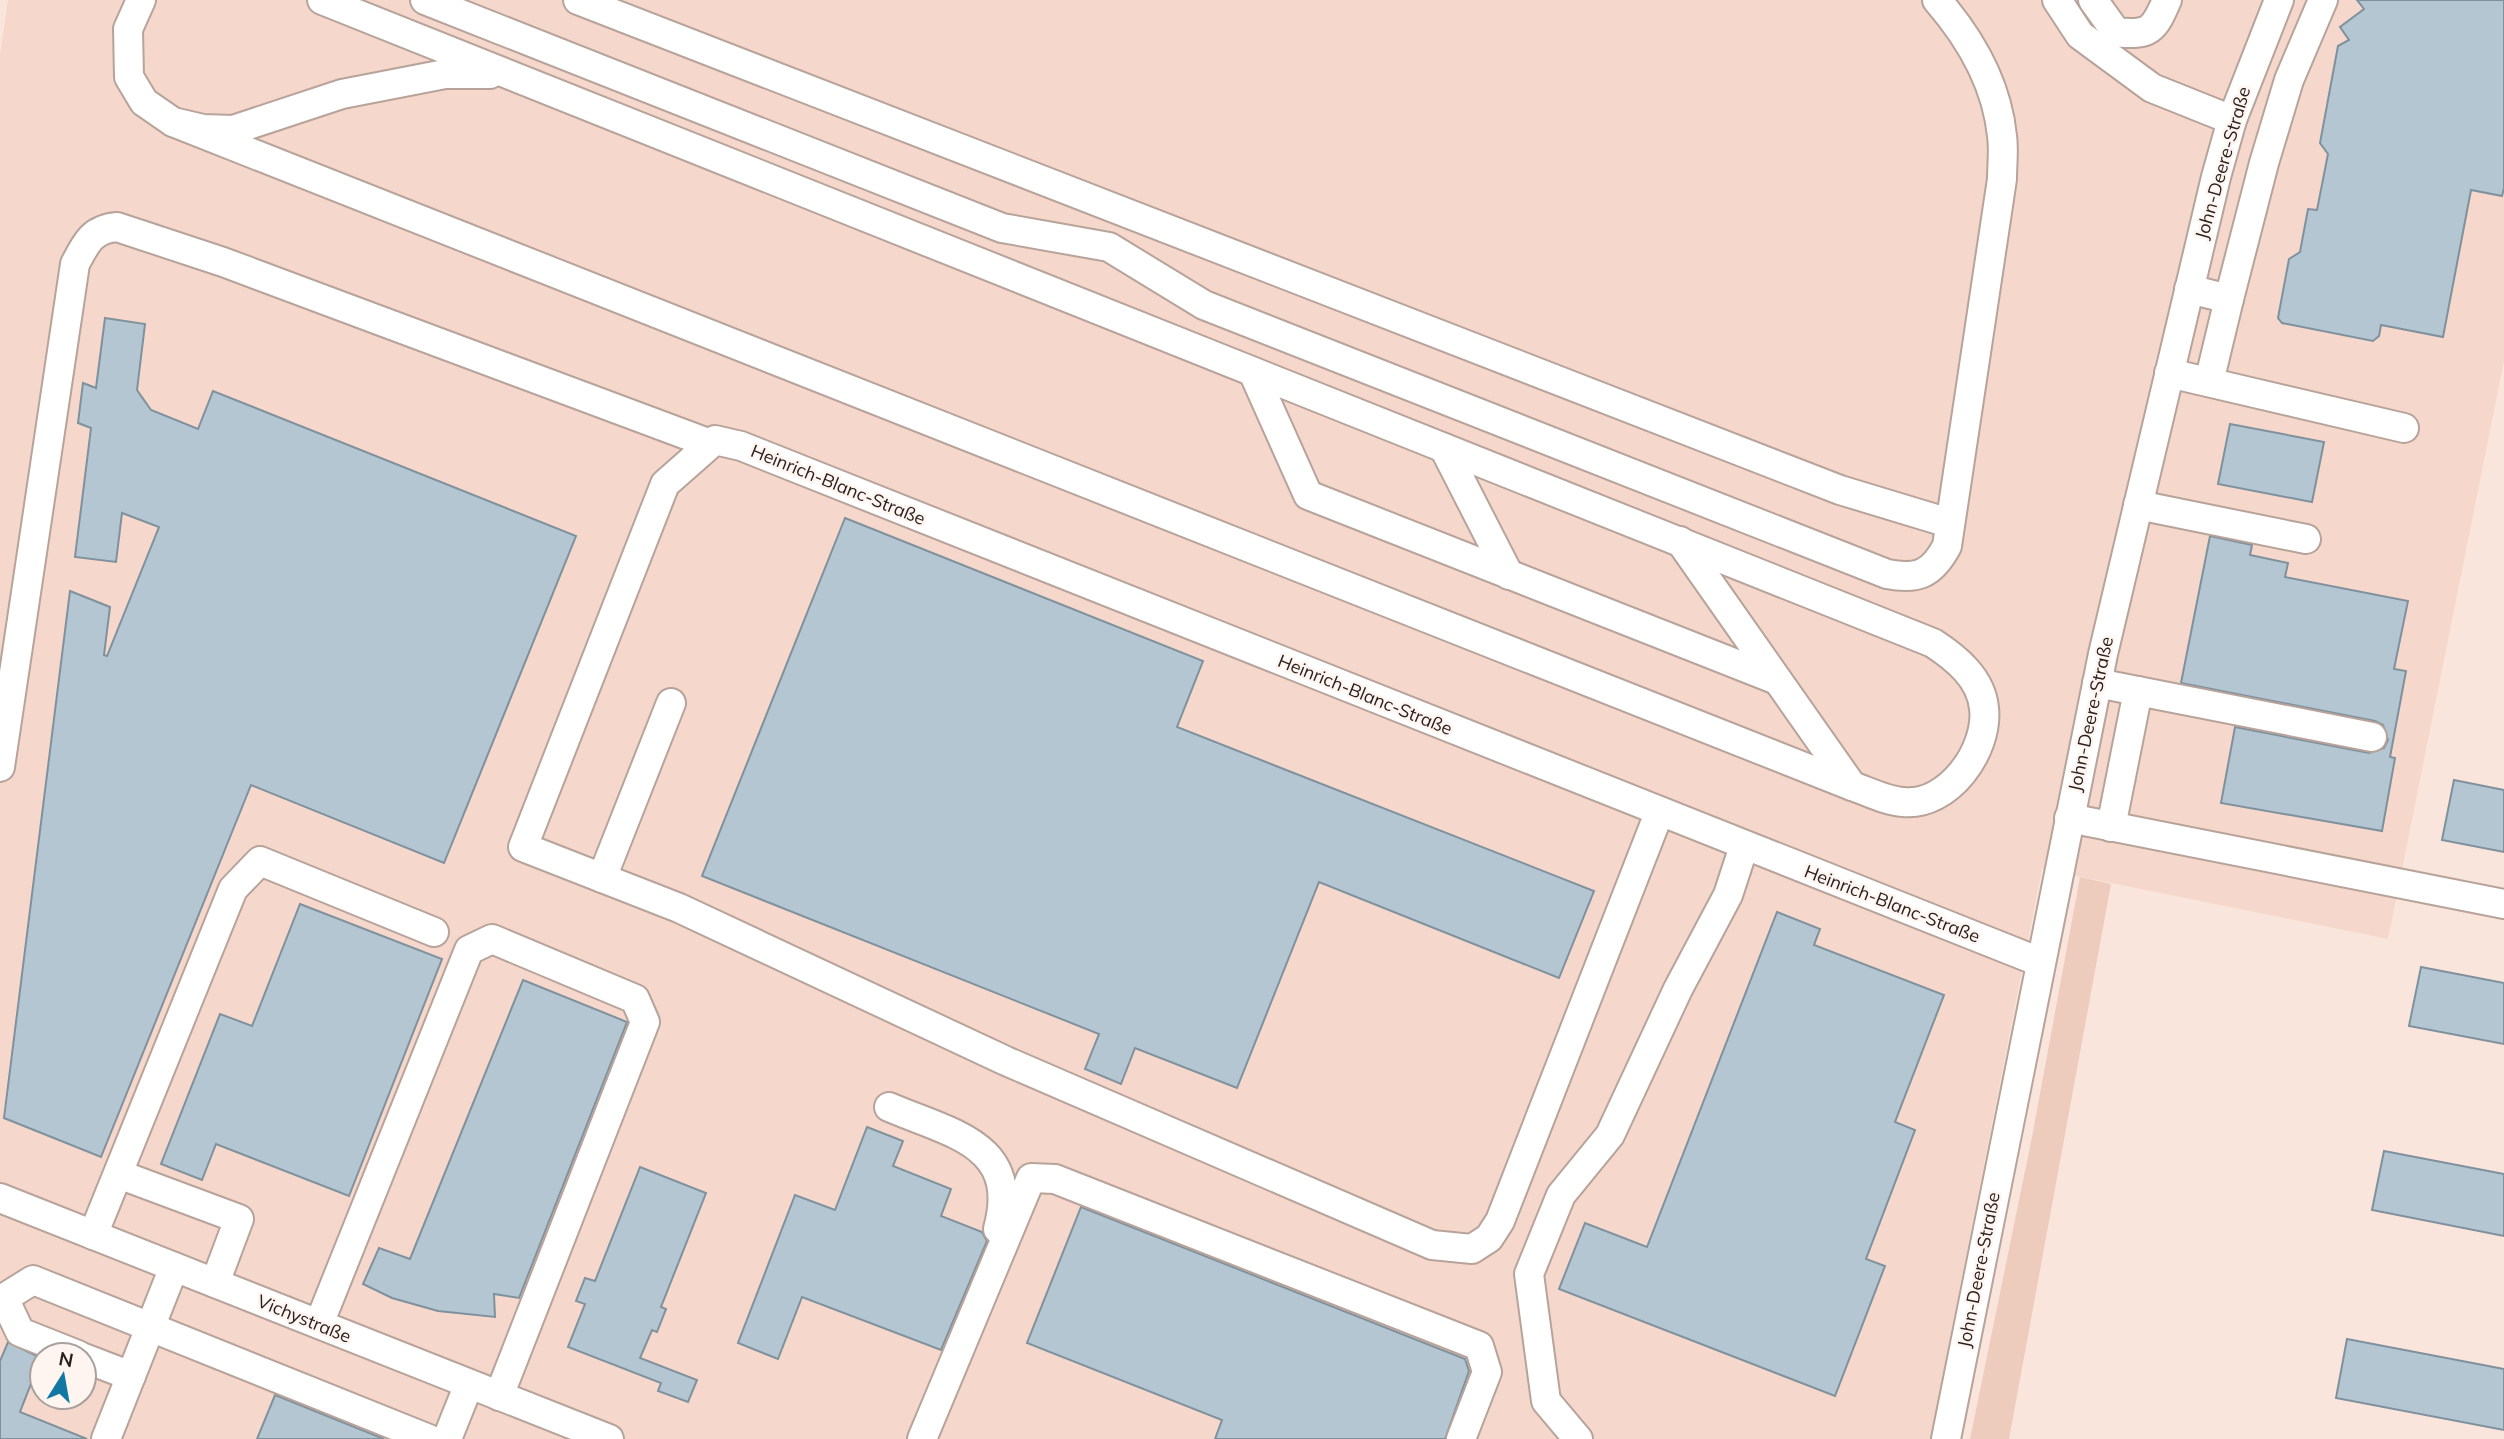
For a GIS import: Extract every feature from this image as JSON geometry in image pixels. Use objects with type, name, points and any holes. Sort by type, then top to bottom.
[{"type":"street","points":[[141,0],[128,29],[130,77],[144,102],[173,122],[1852,786],[1904,803],[1936,794],[1959,780],[1981,738],[1984,708],[1975,682],[1957,658],[1933,643],[322,0]]},
{"type":"street","points":[[425,0],[1002,228],[1109,247],[1204,305],[1887,574],[1908,578],[1927,571],[1938,562],[1947,546],[2002,179],[2002,135],[1979,60],[1958,23],[1937,0]]},
{"type":"street","points":[[578,0],[1827,485],[1950,523]]},
{"type":"street","points":[[2057,0],[2080,35],[2152,88],[2232,120]]},
{"type":"street","points":[[2093,0],[2116,32],[2139,35],[2156,25],[2167,0]]},
{"type":"street","name":"John-Deere-Straße","points":[[1946,1439],[2097,682],[2189,289],[2232,120],[2279,0]]},
{"type":"street","points":[[2209,382],[2264,163],[2289,80],[2323,0]]},
{"type":"street","points":[[173,122],[203,129],[233,130],[342,94],[445,74],[504,74]]},
{"type":"street","name":"Heinrich-Blanc-Straße","points":[[0,767],[75,264],[88,240],[101,229],[117,228],[223,262],[701,450],[715,440],[741,446],[1659,813],[2040,962]]},
{"type":"street","points":[[2189,289],[2229,299]]},
{"type":"street","points":[[1253,372],[1308,495],[1777,680]]},
{"type":"street","points":[[2169,373],[2404,428]]},
{"type":"street","points":[[1444,448],[1509,575]]},
{"type":"street","points":[[701,450],[665,484],[523,847],[679,908],[1006,1061],[1432,1245],[1472,1249],[1489,1238],[1500,1221],[1659,813]]},
{"type":"street","points":[[2138,505],[2306,539]]},
{"type":"street","points":[[1680,541],[1852,786]]},
{"type":"street","points":[[2097,682],[2372,737]]},
{"type":"street","points":[[2111,827],[2138,691]]},
{"type":"street","points":[[602,877],[671,703]]},
{"type":"street","points":[[2069,818],[2504,904]]},
{"type":"street","points":[[1578,1439],[1546,1401],[1529,1274],[1561,1195],[1610,1135],[1678,989],[1728,895],[1744,846]]},
{"type":"street","points":[[93,1235],[233,889],[260,861],[434,932]]},
{"type":"street","points":[[318,1324],[469,950],[492,939],[635,999],[645,1022],[499,1396]]},
{"type":"street","points":[[889,1107],[970,1142],[993,1161],[1003,1183],[1005,1202],[999,1229],[912,1439]]},
{"type":"street","points":[[129,1178],[239,1219],[215,1283]]},
{"type":"street","points":[[922,1439],[1031,1178],[1055,1179],[1479,1346],[1488,1372],[1461,1439]]},
{"type":"street","name":"Vichystraße","points":[[0,1198],[609,1439]]},
{"type":"street","points":[[106,1439],[174,1267]]},
{"type":"street","points":[[43,1341],[20,1332],[4,1298],[33,1280],[429,1439]]},
{"type":"street","points":[[98,1363],[131,1376]]},
{"type":"street","points":[[447,1439],[469,1384]]},
{"type":"shaded area","points":[[8,0],[2504,0],[2504,361],[2388,939],[2042,869],[1930,1439],[0,1439],[0,55]]},
{"type":"shaded area","points":[[2080,877],[2111,884],[2009,1439],[1970,1439],[2032,1137]]},
{"type":"building","points":[[2357,0],[2504,0],[2504,188],[2502,196],[2471,190],[2443,337],[2381,325],[2379,336],[2373,341],[2282,323],[2278,318],[2289,259],[2300,252],[2308,209],[2317,210],[2328,154],[2320,143],[2338,46],[2349,40],[2340,27],[2364,9]]},
{"type":"building","points":[[105,318],[145,324],[137,390],[151,410],[198,429],[213,391],[576,536],[444,863],[251,785],[101,1157],[4,1118],[70,591],[110,607],[104,655],[107,656],[159,527],[122,513],[116,562],[75,557],[91,428],[78,423],[83,383],[96,388]]},
{"type":"building","points":[[2230,424],[2324,442],[2312,502],[2218,484]]},
{"type":"building","points":[[845,518],[1203,661],[1177,727],[1594,891],[1559,978],[1319,882],[1237,1088],[1135,1048],[1121,1084],[1085,1069],[1099,1034],[702,876]]},
{"type":"building","points":[[2210,536],[2252,545],[2250,555],[2288,563],[2285,577],[2408,601],[2394,669],[2406,671],[2390,757],[2395,758],[2382,831],[2221,803],[2235,727],[2369,753],[2384,748],[2388,740],[2383,725],[2375,721],[2181,683]]},
{"type":"building","points":[[2454,780],[2504,790],[2504,852],[2442,840]]},
{"type":"building","points":[[300,904],[442,959],[349,1196],[216,1144],[202,1180],[161,1164],[220,1014],[252,1026]]},
{"type":"building","points":[[1777,912],[1820,929],[1814,945],[1944,995],[1895,1122],[1915,1130],[1866,1259],[1885,1266],[1835,1396],[1559,1289],[1585,1223],[1647,1247]]},
{"type":"building","points":[[2421,967],[2504,983],[2504,1044],[2409,1026]]},
{"type":"building","points":[[523,980],[627,1022],[519,1298],[494,1294],[495,1317],[438,1311],[392,1298],[363,1284],[379,1248],[410,1259]]},
{"type":"building","points":[[867,1127],[903,1141],[893,1166],[951,1189],[941,1216],[982,1232],[987,1241],[941,1350],[802,1297],[778,1359],[738,1343],[795,1195],[835,1210]]},
{"type":"building","points":[[2384,1151],[2504,1174],[2504,1236],[2372,1210]]},
{"type":"building","points":[[640,1167],[706,1193],[661,1307],[666,1309],[657,1332],[652,1330],[640,1358],[697,1380],[688,1402],[658,1391],[661,1383],[568,1347],[585,1304],[576,1301],[585,1278],[595,1281]]},
{"type":"building","points":[[1081,1207],[1465,1359],[1469,1371],[1445,1439],[1215,1439],[1222,1420],[1027,1343]]},
{"type":"building","points":[[2347,1339],[2504,1369],[2504,1430],[2336,1398]]},
{"type":"building","points":[[8,1342],[28,1352],[28,1391],[20,1412],[87,1439],[0,1439],[0,1361]]},
{"type":"building","points":[[275,1395],[384,1439],[257,1439]]}]
